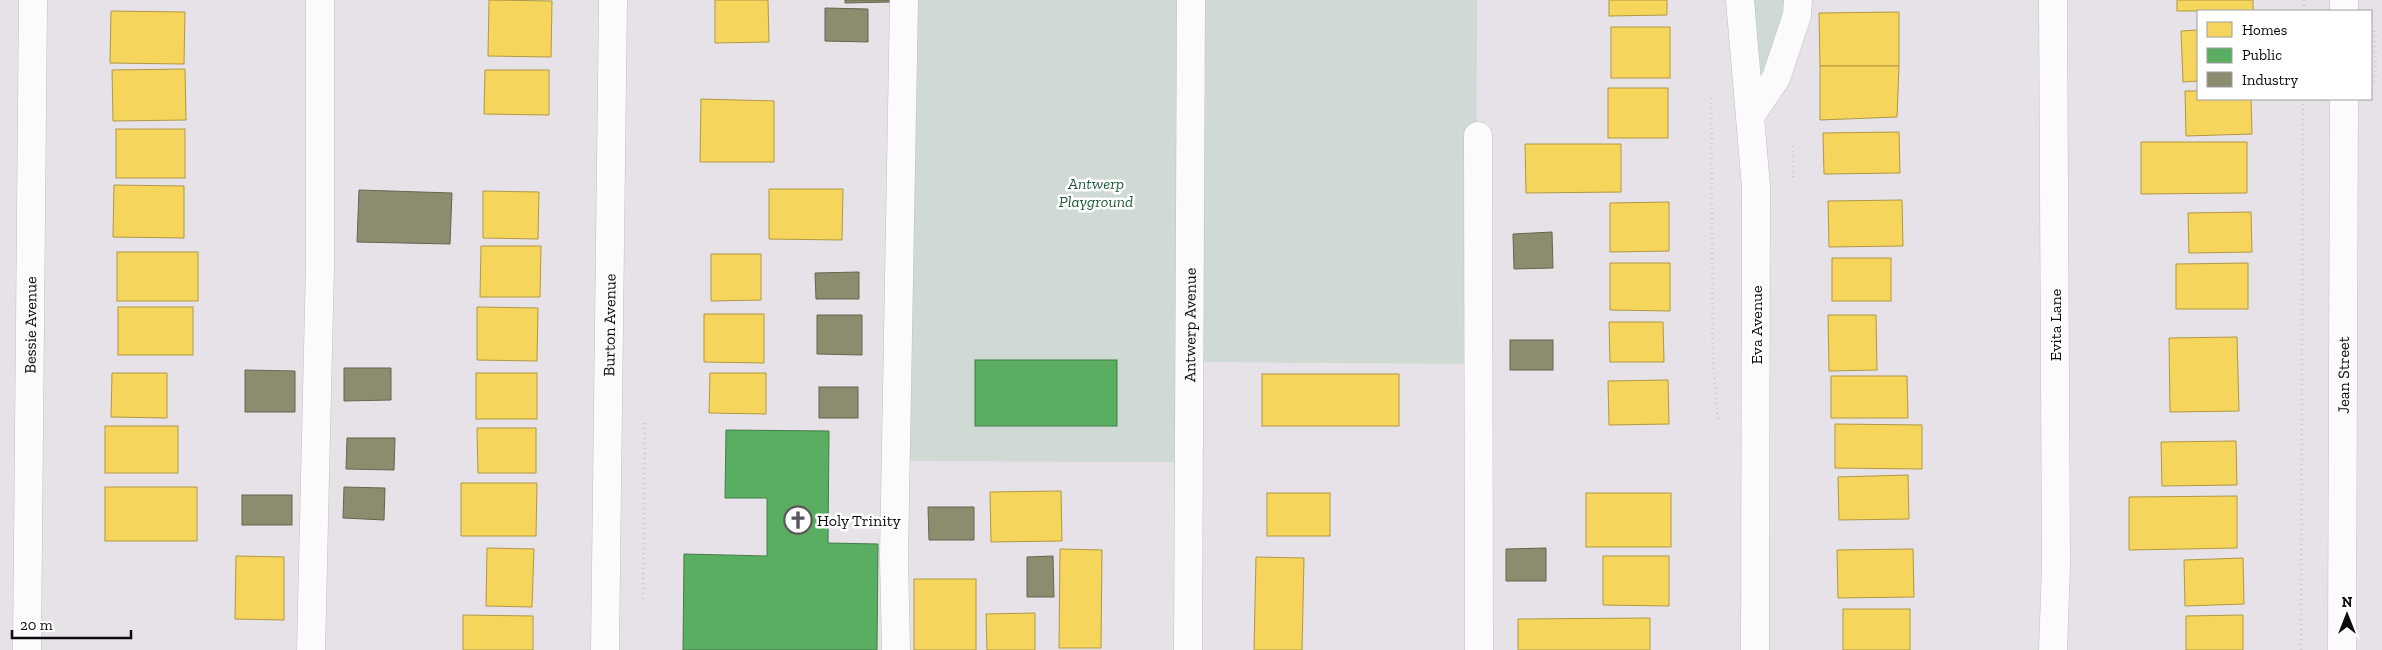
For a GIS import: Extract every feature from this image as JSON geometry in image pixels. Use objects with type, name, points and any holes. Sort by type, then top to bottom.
[{"type":"street","name":"Bessie Avenue","points":[[27,650],[34,0]]},
{"type":"street","points":[[311,650],[320,273],[320,0]]},
{"type":"street","name":"Burton Avenue","points":[[605,650],[613,0]]},
{"type":"street","points":[[896,650],[894,558],[904,0]]},
{"type":"street","name":"Antwerp Avenue","points":[[1188,650],[1191,0]]},
{"type":"street","name":"Eva Avenue","points":[[1740,0],[1756,188],[1755,650]]},
{"type":"street","points":[[1751,115],[1776,78],[1797,15],[1798,0]]},
{"type":"street","name":"Evita Lane","points":[[2053,0],[2056,566],[2053,650]]},
{"type":"street","name":"Jean Street","points":[[2342,650],[2344,100]]},
{"type":"street","points":[[1478,136],[1479,650]]},
{"type":"path","points":[[1711,95],[1713,362],[1718,425]]},
{"type":"path","points":[[2301,650],[2304,100]]},
{"type":"green space","name":"Antwerp Playground","points":[[907,0],[1477,0],[1476,364],[1186,362],[1186,462],[899,461]]},
{"type":"green space","points":[[1742,0],[1801,0],[1754,115]]},
{"type":"building: Homes","points":[[489,0],[552,1],[551,57],[488,56]]},
{"type":"building: Homes","points":[[715,0],[768,0],[769,42],[715,43]]},
{"type":"building: Homes","points":[[1609,0],[1667,0],[1667,15],[1609,16]]},
{"type":"building: Homes","points":[[2177,0],[2253,0],[2253,10],[2177,11]]},
{"type":"building: Homes","points":[[111,11],[185,12],[184,64],[110,63]]},
{"type":"building: Homes","points":[[1899,12],[1899,66],[1820,66],[1819,13]]},
{"type":"building: Homes","points":[[1611,27],[1670,27],[1670,78],[1611,78]]},
{"type":"building: Homes","points":[[2197,30],[2197,81],[2183,82],[2181,31]]},
{"type":"building: Homes","points":[[1820,66],[1899,66],[1897,117],[1820,120]]},
{"type":"building: Homes","points":[[185,69],[186,120],[113,121],[112,70]]},
{"type":"building: Homes","points":[[485,70],[549,70],[549,115],[484,114]]},
{"type":"building: Homes","points":[[1608,88],[1668,88],[1668,138],[1608,138]]},
{"type":"building: Homes","points":[[2185,91],[2197,91],[2197,100],[2251,100],[2252,134],[2186,136]]},
{"type":"building: Homes","points":[[701,99],[774,101],[774,162],[700,162]]},
{"type":"building: Homes","points":[[116,129],[185,129],[185,178],[116,178]]},
{"type":"building: Homes","points":[[1899,132],[1900,173],[1824,174],[1823,133]]},
{"type":"building: Homes","points":[[2141,142],[2247,142],[2247,193],[2141,194]]},
{"type":"building: Homes","points":[[1525,144],[1621,144],[1621,192],[1526,193]]},
{"type":"building: Homes","points":[[114,185],[184,186],[184,238],[113,237]]},
{"type":"building: Homes","points":[[769,189],[843,189],[842,240],[769,239]]},
{"type":"building: Homes","points":[[483,191],[539,192],[538,239],[483,238]]},
{"type":"building: Homes","points":[[1902,200],[1903,246],[1829,247],[1828,201]]},
{"type":"building: Homes","points":[[1669,202],[1669,251],[1610,252],[1610,203]]},
{"type":"building: Homes","points":[[2251,212],[2252,252],[2189,253],[2188,213]]},
{"type":"building: Homes","points":[[481,246],[541,246],[540,297],[480,297]]},
{"type":"building: Homes","points":[[117,252],[198,252],[198,301],[117,301]]},
{"type":"building: Homes","points":[[711,254],[761,254],[761,300],[711,301]]},
{"type":"building: Homes","points":[[1832,258],[1891,258],[1891,301],[1832,301]]},
{"type":"building: Homes","points":[[1610,263],[1670,263],[1670,311],[1610,310]]},
{"type":"building: Homes","points":[[2248,263],[2248,309],[2176,309],[2176,264]]},
{"type":"building: Homes","points":[[118,307],[193,307],[193,355],[118,355]]},
{"type":"building: Homes","points":[[477,307],[538,308],[537,361],[477,360]]},
{"type":"building: Homes","points":[[704,314],[764,314],[764,363],[704,362]]},
{"type":"building: Homes","points":[[1828,315],[1876,315],[1877,370],[1829,371]]},
{"type":"building: Homes","points":[[1609,322],[1663,322],[1664,362],[1610,362]]},
{"type":"building: Homes","points":[[2237,337],[2239,411],[2170,412],[2169,338]]},
{"type":"building: Homes","points":[[112,373],[167,373],[167,418],[111,417]]},
{"type":"building: Homes","points":[[476,373],[537,373],[537,419],[476,419]]},
{"type":"building: Homes","points":[[710,373],[766,373],[766,414],[709,413]]},
{"type":"building: Homes","points":[[1262,374],[1399,374],[1399,426],[1262,426]]},
{"type":"building: Homes","points":[[1831,376],[1907,376],[1908,418],[1831,418]]},
{"type":"building: Homes","points":[[1668,380],[1669,424],[1609,425],[1608,381]]},
{"type":"building: Homes","points":[[1835,424],[1922,425],[1922,469],[1835,468]]},
{"type":"building: Homes","points":[[105,426],[178,426],[178,473],[105,473]]},
{"type":"building: Homes","points":[[477,428],[536,428],[536,473],[478,473]]},
{"type":"building: Homes","points":[[2236,441],[2237,485],[2162,486],[2161,442]]},
{"type":"building: Homes","points":[[1908,475],[1909,519],[1839,520],[1838,477]]},
{"type":"building: Homes","points":[[461,483],[537,483],[536,536],[461,536]]},
{"type":"building: Homes","points":[[105,487],[197,487],[197,541],[105,541]]},
{"type":"building: Homes","points":[[1061,491],[1062,541],[991,542],[990,492]]},
{"type":"building: Homes","points":[[1267,493],[1330,493],[1330,536],[1267,536]]},
{"type":"building: Homes","points":[[1586,493],[1671,493],[1671,547],[1586,547]]},
{"type":"building: Homes","points":[[2237,496],[2237,548],[2129,550],[2129,497]]},
{"type":"building: Homes","points":[[487,548],[534,549],[532,607],[486,606]]},
{"type":"building: Homes","points":[[1060,549],[1102,550],[1101,648],[1059,648]]},
{"type":"building: Homes","points":[[1913,549],[1914,597],[1838,598],[1837,550]]},
{"type":"building: Homes","points":[[236,556],[284,557],[284,620],[235,619]]},
{"type":"building: Homes","points":[[1603,556],[1669,556],[1669,606],[1603,605]]},
{"type":"building: Homes","points":[[1256,557],[1304,558],[1302,650],[1254,650]]},
{"type":"building: Homes","points":[[2243,558],[2244,604],[2185,606],[2184,560]]},
{"type":"building: Homes","points":[[914,579],[976,579],[976,650],[914,650]]},
{"type":"building: Homes","points":[[1843,609],[1910,609],[1910,650],[1843,650]]},
{"type":"building: Homes","points":[[1035,613],[1035,650],[987,650],[986,614]]},
{"type":"building: Homes","points":[[463,615],[533,616],[533,650],[463,650]]},
{"type":"building: Homes","points":[[2243,615],[2243,650],[2186,650],[2186,616]]},
{"type":"building: Homes","points":[[1650,618],[1650,650],[1518,650],[1518,619]]},
{"type":"building: Public","points":[[975,360],[1117,360],[1117,426],[975,426]]},
{"type":"building: Public","name":"Holy Trinity","points":[[726,430],[829,431],[828,543],[878,544],[877,650],[683,650],[684,554],[767,556],[767,498],[725,498]]},
{"type":"building: Industry","points":[[845,0],[890,0],[890,2],[845,3]]},
{"type":"building: Industry","points":[[825,8],[868,9],[868,42],[825,41]]},
{"type":"building: Industry","points":[[359,190],[452,193],[450,244],[357,242]]},
{"type":"building: Industry","points":[[1552,232],[1553,268],[1514,269],[1513,234]]},
{"type":"building: Industry","points":[[859,272],[859,299],[816,299],[815,273]]},
{"type":"building: Industry","points":[[817,315],[862,315],[862,355],[817,354]]},
{"type":"building: Industry","points":[[1510,340],[1553,340],[1553,370],[1510,370]]},
{"type":"building: Industry","points":[[344,368],[391,368],[391,400],[344,401]]},
{"type":"building: Industry","points":[[245,370],[295,371],[295,412],[245,412]]},
{"type":"building: Industry","points":[[819,387],[858,387],[858,418],[819,418]]},
{"type":"building: Industry","points":[[347,438],[395,438],[394,470],[346,469]]},
{"type":"building: Industry","points":[[344,487],[385,488],[384,520],[343,518]]},
{"type":"building: Industry","points":[[242,495],[292,495],[292,525],[242,525]]},
{"type":"building: Industry","points":[[928,507],[974,507],[974,540],[929,540]]},
{"type":"building: Industry","points":[[1546,548],[1546,581],[1506,581],[1506,549]]},
{"type":"building: Industry","points":[[1053,556],[1054,597],[1027,597],[1027,557]]},
{"type":"place","name":"Holy Trinity","points":[[798,520]]}]
